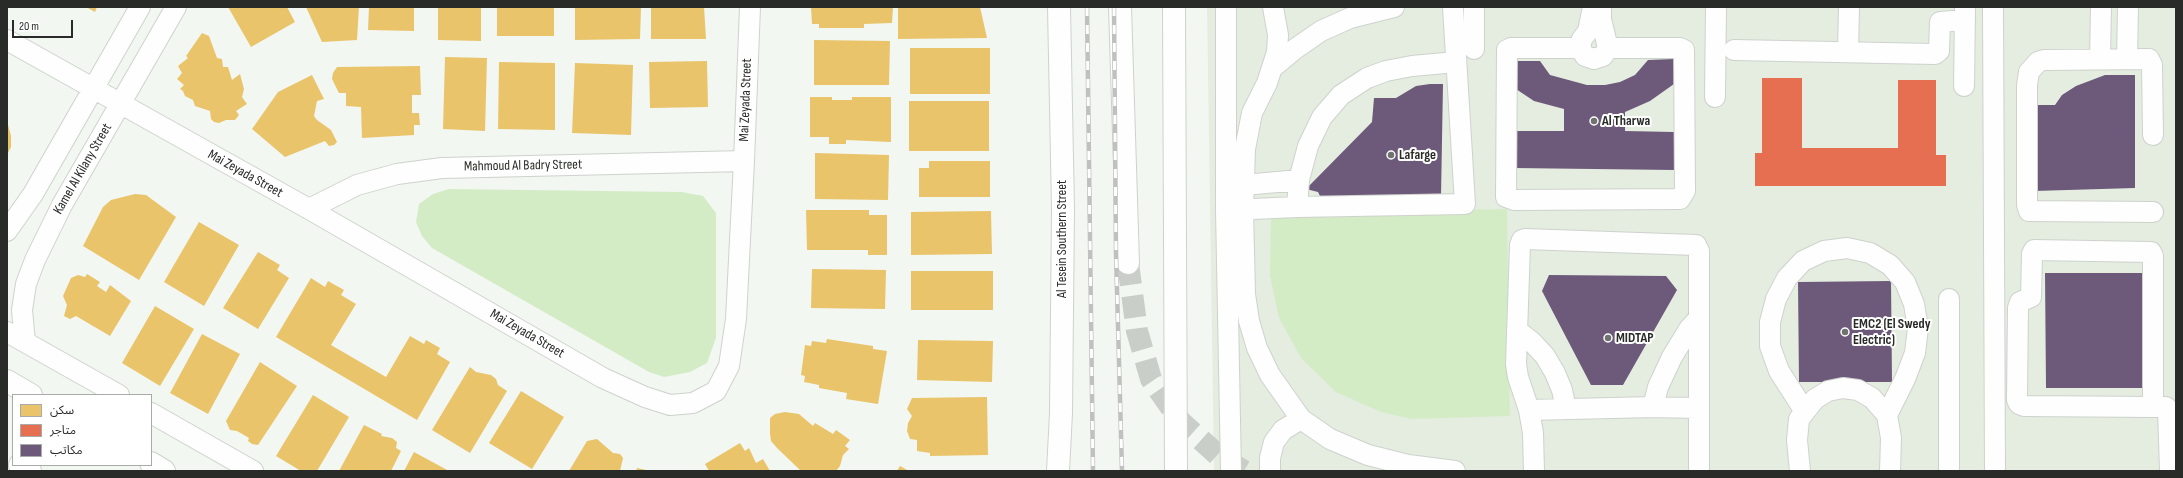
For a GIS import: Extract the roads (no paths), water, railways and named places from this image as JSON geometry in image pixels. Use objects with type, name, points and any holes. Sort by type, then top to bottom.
[{"type":"main road","name":"Al Tesein Southern Street","points":[[1058,471],[1061,413],[1062,216],[1059,7]]},
{"type":"main road","points":[[1120,7],[1128,263]]},
{"type":"main road","points":[[1174,7],[1176,471]]},
{"type":"main road","points":[[7,381],[30,394]]},
{"type":"main road","points":[[152,464],[164,471]]},
{"type":"street","points":[[7,231],[33,194],[92,88],[140,7]]},
{"type":"street","name":"Kamel Al Kilany Street","points":[[25,342],[22,310],[26,284],[35,260],[62,205],[176,7]]},
{"type":"street","name":"Mai Zeyada Street","points":[[7,40],[308,209],[603,378],[645,397],[670,405],[693,403],[716,391],[729,366],[736,319],[750,7]]},
{"type":"street","points":[[1226,7],[1235,210],[1231,471]]},
{"type":"street","points":[[1273,7],[1278,35],[1278,52],[1252,113],[1248,129],[1244,185],[1235,210],[1249,321],[1257,348],[1270,375],[1301,419],[1330,439],[1368,455],[1408,465],[1455,471]]},
{"type":"street","points":[[1272,68],[1295,48],[1321,31],[1350,18],[1394,7]]},
{"type":"street","points":[[1235,210],[1297,207],[1465,204],[1453,7]]},
{"type":"street","points":[[1474,7],[1474,49]]},
{"type":"street","points":[[1593,7],[1588,31],[1582,39],[1580,48],[1585,56],[1594,59],[1603,56],[1608,48],[1601,20],[1600,7]]},
{"type":"street","points":[[1715,97],[1716,7]]},
{"type":"street","points":[[1848,52],[1849,7]]},
{"type":"street","points":[[1994,7],[1995,471]]},
{"type":"street","points":[[2100,59],[2101,7]]},
{"type":"street","points":[[2127,59],[2128,7]]},
{"type":"street","points":[[1734,50],[1937,54],[1940,22],[1965,14],[1964,86]]},
{"type":"street","points":[[1580,48],[1511,48],[1507,50],[1506,197],[1514,200],[1680,199],[1686,191],[1684,50],[1680,48],[1608,48]]},
{"type":"street","points":[[2153,135],[2152,63],[2147,59],[2044,60],[2038,62],[2030,72],[2027,85],[2027,208],[2032,212],[2153,212]]},
{"type":"street","points":[[1297,207],[1299,180],[1308,146],[1322,117],[1341,95],[1367,78],[1386,71],[1412,66],[1456,62]]},
{"type":"street","name":"Mahmoud Al Badry Street","points":[[308,209],[357,185],[397,174],[442,168],[744,161]]},
{"type":"street","points":[[1244,185],[1299,180]]},
{"type":"street","points":[[1534,471],[1533,433],[1530,410],[1517,371],[1520,245],[1522,240],[1525,239],[1696,245],[1699,251],[1699,471]]},
{"type":"street","points":[[1804,410],[1779,371],[1770,346],[1770,322],[1776,299],[1787,278],[1803,261],[1824,251],[1847,248],[1870,253],[1890,265],[1906,282],[1914,304],[1918,328],[1915,353],[1905,379],[1887,415]]},
{"type":"street","points":[[2153,407],[2154,256],[2151,252],[2034,250],[2032,254],[2031,297],[2020,302],[2018,308],[2017,400],[2019,404],[2024,406],[2153,407],[2166,407],[2168,409],[2170,471]]},
{"type":"street","points":[[1949,299],[1949,471]]},
{"type":"street","points":[[1653,406],[1658,387],[1672,357],[1689,329],[1699,318]]},
{"type":"street","points":[[1517,330],[1532,342],[1545,356],[1560,384],[1566,409]]},
{"type":"street","points":[[7,332],[117,394]]},
{"type":"street","points":[[1800,471],[1797,428],[1804,410],[1814,399],[1828,391],[1843,388],[1858,390],[1872,398],[1887,415],[1891,438],[1890,471]]},
{"type":"street","points":[[1530,410],[1653,406],[1698,408]]},
{"type":"street","points":[[152,414],[253,471]]},
{"type":"street","points":[[1270,471],[1270,458],[1274,442],[1282,430],[1301,419]]},
{"type":"tunnel","points":[[1128,263],[1137,331],[1151,379],[1181,422],[1220,457],[1244,471]]},
{"type":"railway","points":[[1087,7],[1093,471]]},
{"type":"railway","points":[[1114,7],[1116,253],[1122,471]]},
{"type":"place","name":"Al Tharwa","points":[[1594,121]]},
{"type":"place","name":"Lafarge","points":[[1391,155]]},
{"type":"place","name":"EMC2 (El Swedy Electric)","points":[[1845,332]]},
{"type":"place","name":"MIDTAP","points":[[1608,338]]}]
